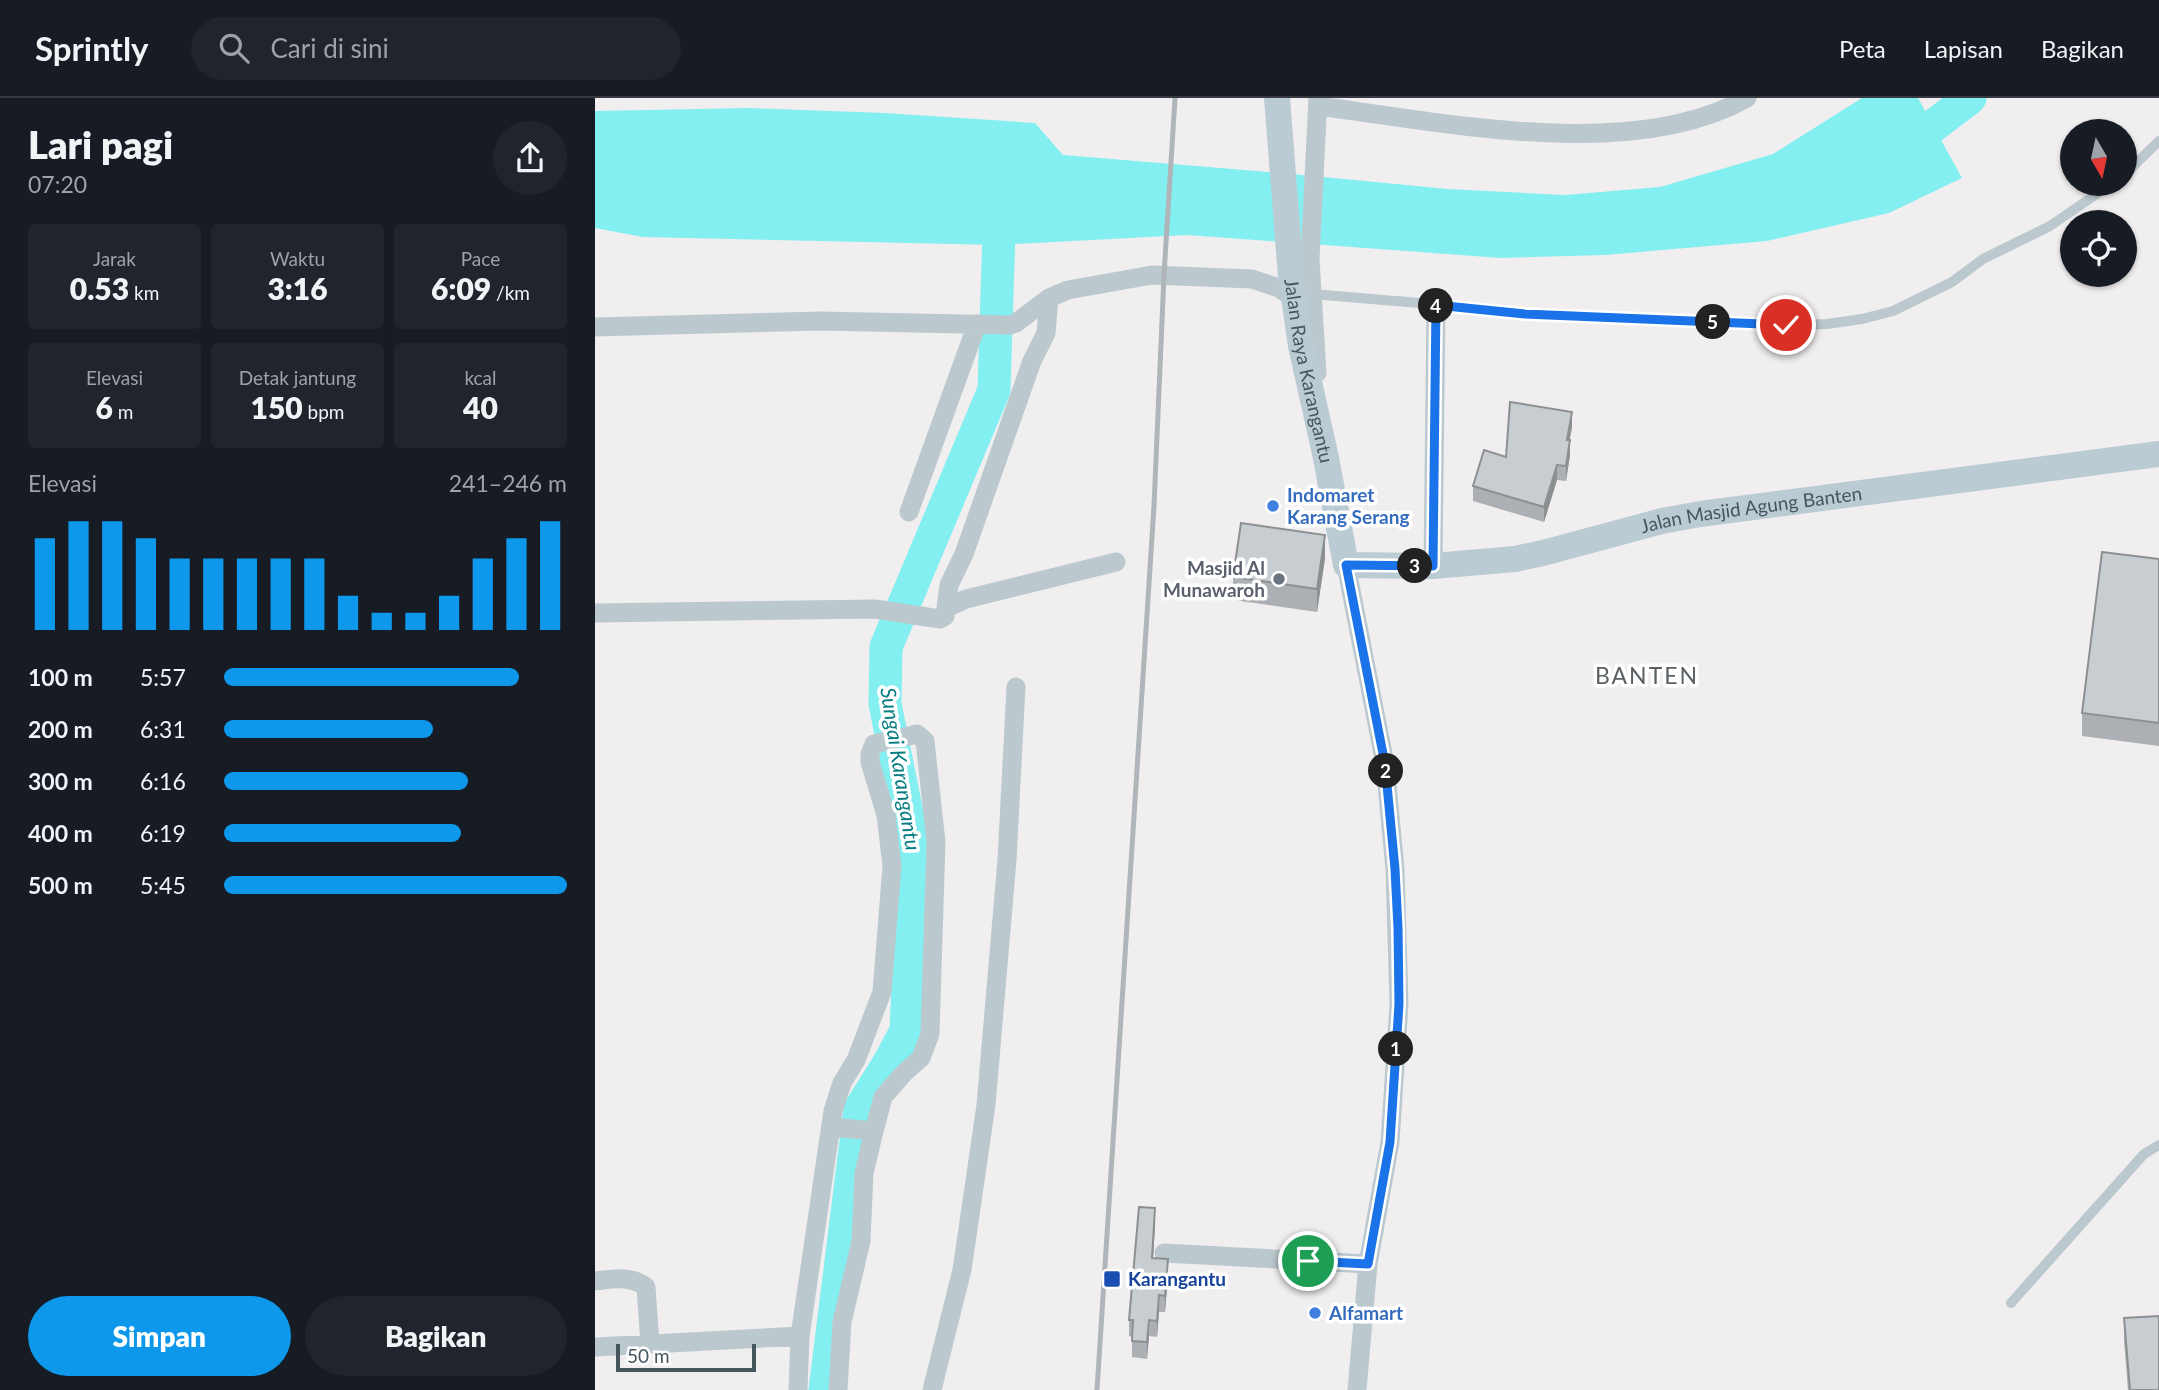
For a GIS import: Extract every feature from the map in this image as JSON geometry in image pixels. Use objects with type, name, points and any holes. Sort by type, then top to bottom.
[{"type":"main road","name":"Jalan Raya Karangantu","points":[[1277,98],[1280,140],[1300,258],[1305,372],[1326,458],[1346,565]]},
{"type":"main road","name":"Jalan Masjid Agung Banten","points":[[1346,565],[1433,566],[1487,562],[1543,554],[1598,537],[1700,514],[2159,454]]},
{"type":"street","points":[[1300,258],[1314,161],[1318,102],[1525,132],[1587,134],[1639,129],[1702,118],[1748,98]]},
{"type":"street","points":[[595,327],[820,321],[1010,325],[1049,298],[1068,290],[1164,275],[1252,279],[1303,296]]},
{"type":"street","points":[[595,613],[875,609],[942,619],[949,585],[964,554],[1032,361],[1046,333],[1049,298]]},
{"type":"street","points":[[1433,566],[1436,305]]},
{"type":"street","points":[[909,512],[980,325]]},
{"type":"street","points":[[946,608],[966,599],[1117,562]]},
{"type":"street","name":"Jalan Raya Karangantu","points":[[1346,565],[1385,764],[1395,869],[1399,1004],[1390,1142],[1368,1264],[1357,1390]]},
{"type":"street","points":[[932,1390],[962,1270],[986,1105],[1007,860],[1016,687]]},
{"type":"street","points":[[798,1390],[800,1336],[835,1127],[837,1095],[856,1060],[882,992],[892,866],[886,815],[870,754],[874,744],[920,735],[925,741],[936,842],[930,1034],[921,1058],[883,1097],[870,1130],[864,1219],[842,1322],[838,1390]]},
{"type":"street","points":[[835,1127],[870,1130]]},
{"type":"street","points":[[1164,1253],[1368,1264]]},
{"type":"street","points":[[595,1281],[629,1278],[646,1287],[650,1344]]},
{"type":"street","points":[[595,1347],[800,1336]]},
{"type":"lane","points":[[2137,162],[2159,141]]},
{"type":"lane","points":[[1303,296],[1525,314],[1746,324],[1827,324],[1893,311],[1952,282],[1983,259],[2050,226],[2094,196]]},
{"type":"lane","points":[[2011,1303],[2144,1154],[2159,1145]]},
{"type":"water","points":[[1862,98],[1918,98],[1962,178],[1889,213],[1767,241],[1605,255],[1501,258],[1187,235],[998,245],[643,237],[595,228],[595,111],[748,108],[885,113],[1035,123],[1063,155],[1448,189],[1565,195],[1660,187],[1773,154]]},
{"type":"building","points":[[1510,402],[1572,412],[1566,466],[1557,465],[1544,507],[1473,486],[1484,450],[1506,457]]},
{"type":"building","points":[[1241,523],[1325,535],[1317,589],[1233,577]]},
{"type":"building","points":[[2102,552],[2159,559],[2159,723],[2082,713]]},
{"type":"building","points":[[1139,1207],[1155,1208],[1152,1258],[1168,1259],[1165,1296],[1159,1295],[1157,1321],[1149,1320],[1147,1342],[1132,1341],[1133,1320],[1129,1320]]},
{"type":"building","points":[[2159,1316],[2159,1390],[2130,1390],[2124,1318]]},
{"type":"waterway","points":[[1892,146],[1933,126],[1970,98]]},
{"type":"waterway","name":"Sungai Karangantu","points":[[825,1390],[860,1109],[906,1031],[914,848],[885,704],[886,647],[994,390],[1000,200]]},
{"type":"railway","points":[[1097,1390],[1154,506],[1175,98]]},
{"type":"place","name":"Indomaret Karang Serang","points":[[1273,506]]},
{"type":"place","name":"Masjid Al Munawaroh","points":[[1279,579]]},
{"type":"place","name":"Karangantu","points":[[1112,1279]]},
{"type":"place","name":"Alfamart","points":[[1315,1313]]},
{"type":"district","name":"BANTEN","points":[[1647,676]]},
{"type":"route","points":[[1308,1261],[1368,1264],[1390,1142],[1399,1004],[1395,869],[1385,764],[1346,565],[1433,566],[1436,305],[1525,314],[1786,325]]}]
